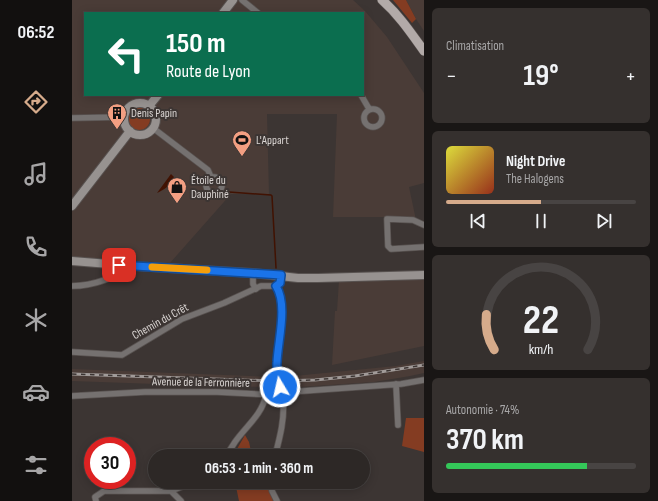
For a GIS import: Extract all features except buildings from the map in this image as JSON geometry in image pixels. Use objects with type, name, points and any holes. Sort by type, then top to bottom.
[{"type":"main road","points":[[224,12],[233,0]]},
{"type":"main road","points":[[382,0],[408,28],[424,51]]},
{"type":"main road","points":[[149,106],[157,96]]},
{"type":"main road","points":[[142,103],[149,106],[155,112],[156,118],[153,128],[142,134],[136,134],[130,131],[127,128],[124,118],[125,112],[132,105],[142,103]]},
{"type":"main road","points":[[72,206],[130,131]]},
{"type":"main road","points":[[72,261],[281,275],[298,278],[424,275]]},
{"type":"main road","points":[[281,275],[298,273],[424,270]]},
{"type":"street","points":[[242,0],[257,12]]},
{"type":"street","points":[[362,96],[370,110]]},
{"type":"street","points":[[72,118],[124,118]]},
{"type":"street","points":[[153,128],[208,170],[211,177]]},
{"type":"street","points":[[424,225],[413,220],[387,219],[388,246],[391,249],[424,248]]},
{"type":"street","points":[[72,286],[84,286],[108,280],[134,266]]},
{"type":"street","points":[[253,273],[253,284],[256,289]]},
{"type":"street","points":[[277,449],[282,427],[282,394],[276,364],[281,314],[280,295],[276,286],[280,283],[281,275]]},
{"type":"street","name":"Chemin du Crêt","points":[[72,352],[122,355],[182,319],[267,285],[276,286]]},
{"type":"street","name":"Avenue de la Ferronnière","points":[[72,396],[123,393],[217,392],[276,396],[282,394],[396,384],[424,380]]},
{"type":"street","points":[[396,384],[398,425]]},
{"type":"street","points":[[230,449],[259,413],[266,395]]},
{"type":"street","points":[[96,501],[96,497],[104,491],[171,491],[176,489]]},
{"type":"street","points":[[272,489],[277,501]]},
{"type":"street","points":[[171,491],[181,501]]},
{"type":"shaded area","points":[[72,0],[353,0],[365,11],[387,37],[424,93],[424,183],[409,187],[416,220],[391,217],[333,217],[337,114],[267,114],[269,194],[231,194],[170,263],[72,257]]},
{"type":"shaded area","points":[[393,0],[406,0],[416,19],[412,23]]},
{"type":"shaded area","points":[[406,0],[424,0],[424,31],[416,19]]},
{"type":"shaded area","points":[[135,108],[143,108],[150,115],[150,123],[143,130],[135,130],[128,123],[128,115]]},
{"type":"shaded area","points":[[171,174],[174,177],[169,185],[157,193]]},
{"type":"shaded area","points":[[424,278],[424,346],[332,365],[335,311],[337,311],[339,280]]},
{"type":"shaded area","points":[[424,361],[424,373],[410,376],[374,382],[285,388],[284,377],[396,366]]},
{"type":"shaded area","points":[[72,369],[274,377],[275,387],[72,381]]},
{"type":"shaded area","points":[[406,418],[424,418],[424,452],[402,446]]},
{"type":"shaded area","points":[[245,435],[250,449],[237,449]]},
{"type":"shaded area","points":[[236,489],[270,489],[273,501],[239,501]]},
{"type":"waterway","points":[[229,192],[272,196],[276,268]]},
{"type":"railway","points":[[72,374],[274,381],[315,380],[355,376],[424,365]]},
{"type":"slow traffic","points":[[152,267],[207,270]]},
{"type":"place","name":"Denis Papin","points":[[117,130]]},
{"type":"place","name":"L'Appart","points":[[242,157]]},
{"type":"place","name":"Étoile du Dauphiné","points":[[177,204]]},
{"type":"route","points":[[119,265],[281,275],[280,283],[276,286],[280,295],[281,314],[276,364],[280,387]]}]
